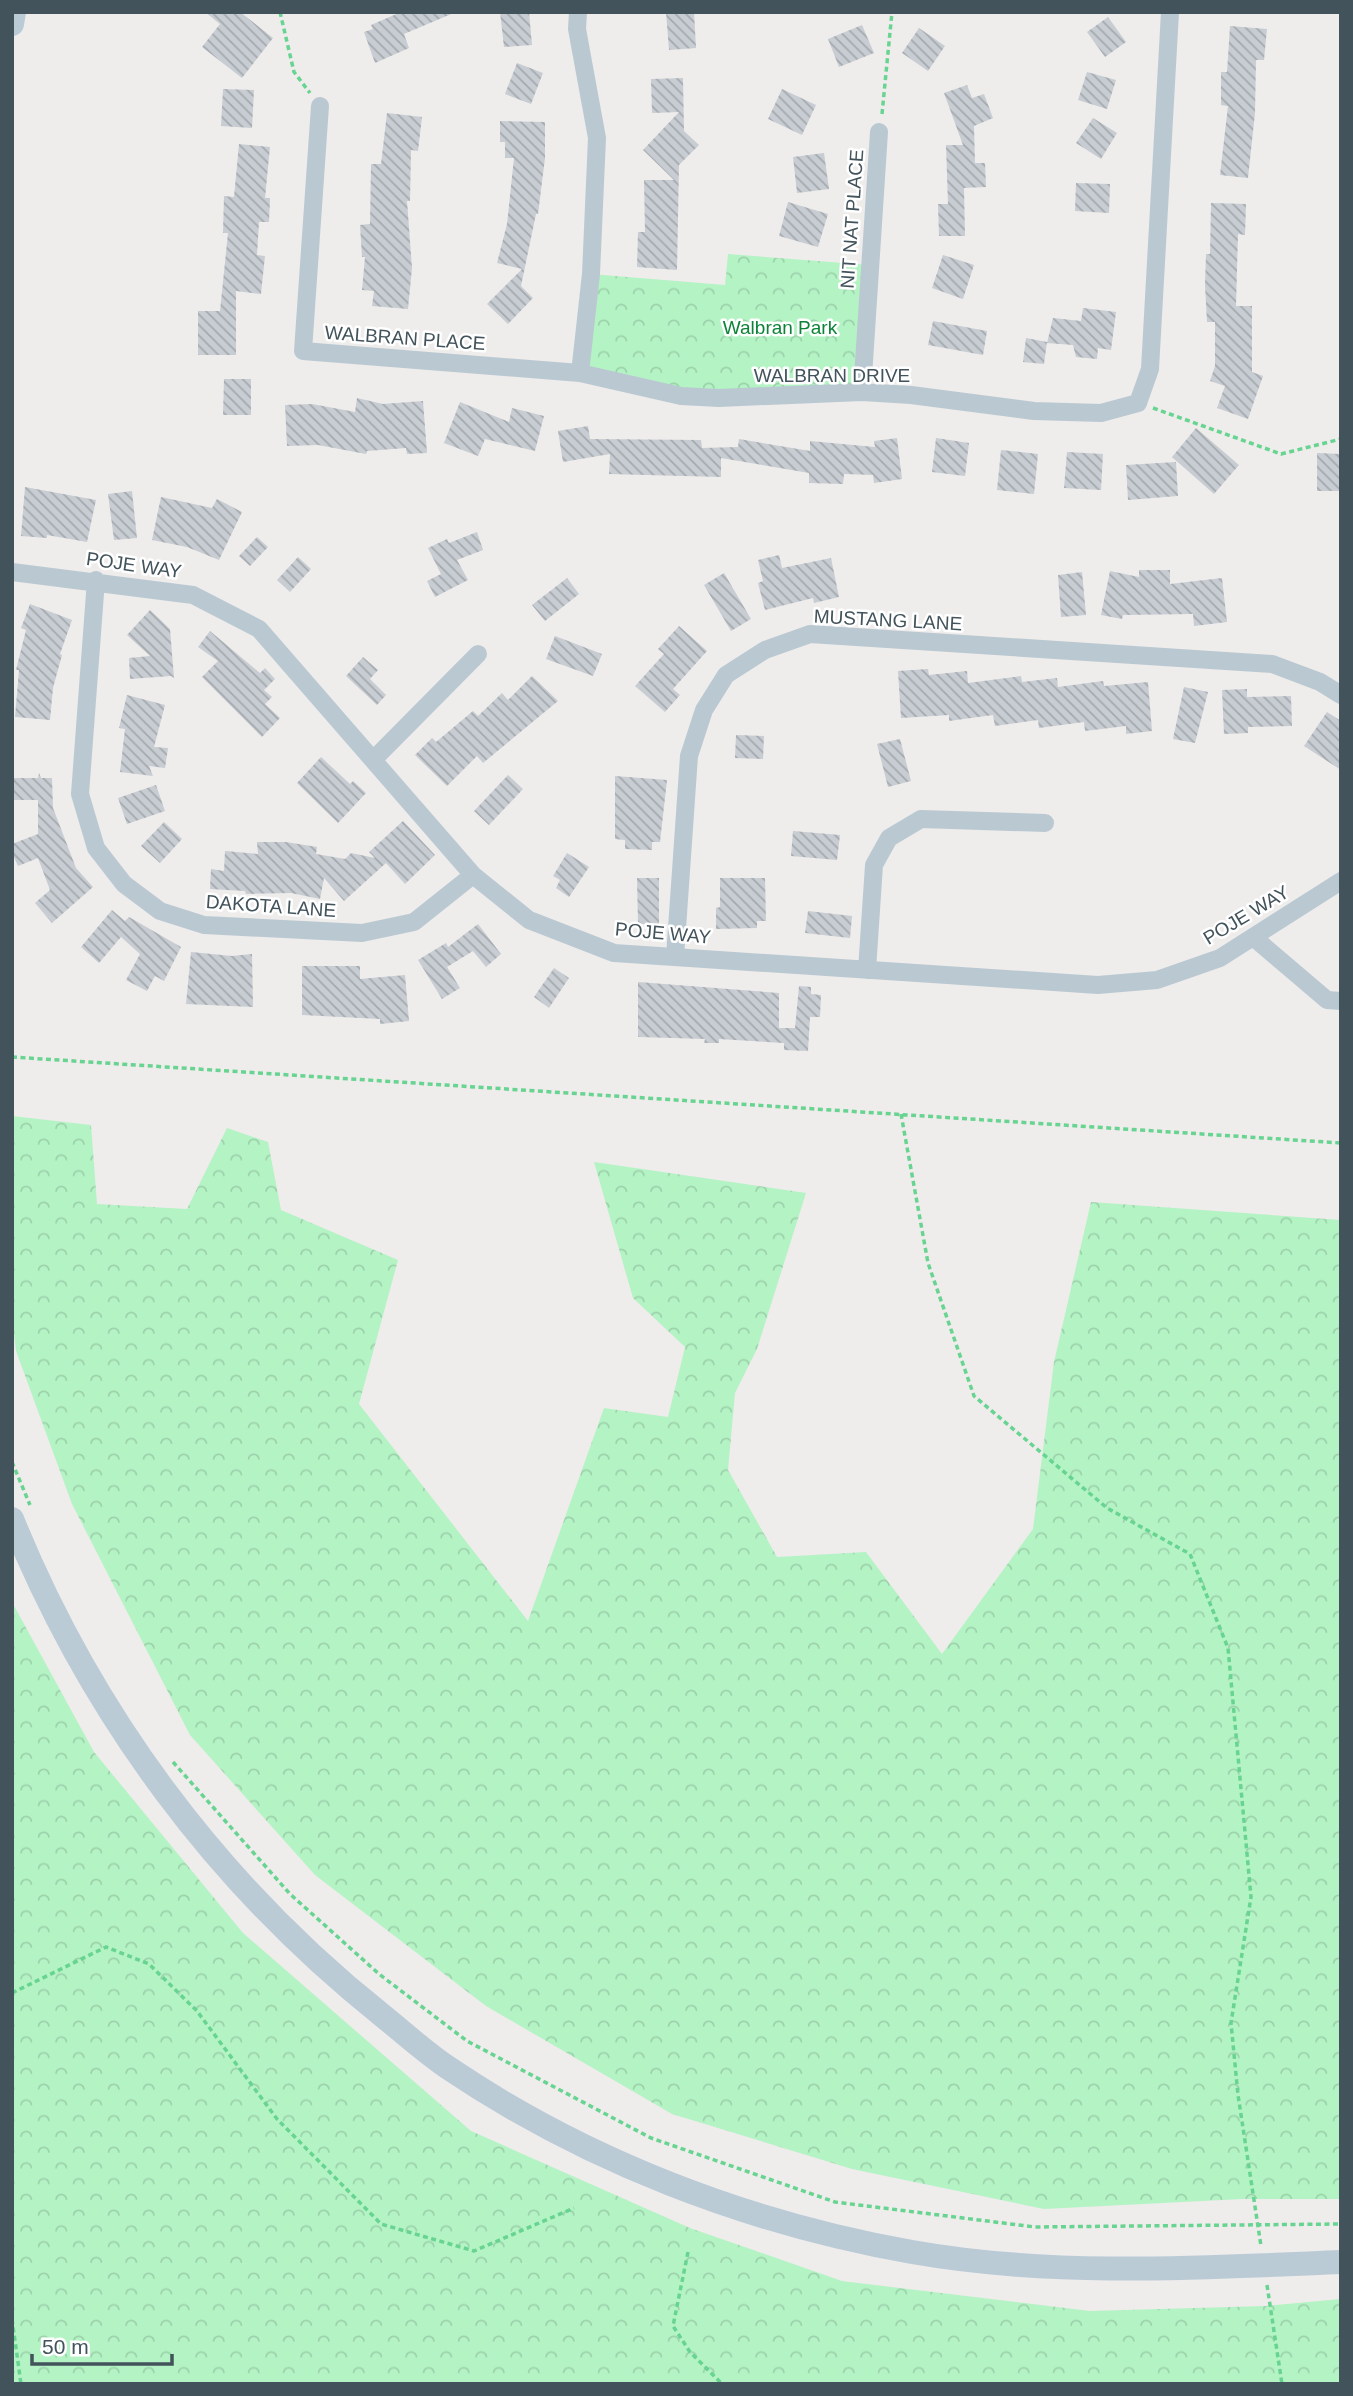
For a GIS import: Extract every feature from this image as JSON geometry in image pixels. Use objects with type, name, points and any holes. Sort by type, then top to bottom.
[{"type":"main road","points":[[12,24],[14,12]]},
{"type":"main road","points":[[22,1515],[37,1579],[93,1686],[152,1776],[217,1859],[286,1932],[363,2000],[447,2067],[542,2123],[637,2171],[737,2210],[832,2237],[916,2253],[1040,2266],[1196,2268],[1341,2262]]},
{"type":"street","points":[[578,12],[577,29],[597,138],[591,274],[580,373]]},
{"type":"street","points":[[1138,403],[1150,369],[1170,12]]},
{"type":"street","name":"WALBRAN PLACE","points":[[320,106],[303,351],[580,373]]},
{"type":"street","name":"NIT NAT PLACE","points":[[862,392],[878,132]]},
{"type":"street","name":"WALBRAN DRIVE","points":[[580,373],[694,396],[862,392],[911,395],[1034,411],[1101,413],[1138,403]]},
{"type":"street","name":"POJE WAY","points":[[12,572],[96,580],[193,594],[259,629],[474,876],[528,920],[614,953],[1098,985],[1157,980],[1220,958],[1341,881]]},
{"type":"street","name":"DAKOTA LANE","points":[[96,580],[80,794],[96,848],[124,884],[160,911],[204,925],[362,933],[414,922],[474,876]]},
{"type":"street","name":"MUSTANG LANE","points":[[675,957],[689,756],[704,710],[726,675],[765,650],[810,634],[1272,664],[1320,682],[1341,695]]},
{"type":"street","points":[[373,760],[478,654]]},
{"type":"street","points":[[867,970],[874,865],[889,838],[921,820],[1045,823]]},
{"type":"street","points":[[1253,937],[1327,1000],[1341,1001]]},
{"type":"path","points":[[280,12],[294,72],[320,106]]},
{"type":"path","points":[[878,132],[892,12]]},
{"type":"path","points":[[1138,403],[1281,454],[1341,439]]},
{"type":"path","points":[[12,1057],[1341,1143]]},
{"type":"path","points":[[901,1114],[928,1263],[974,1396],[1107,1508],[1190,1554],[1228,1648],[1251,1897],[1231,2023],[1238,2095],[1261,2246]]},
{"type":"path","points":[[12,1462],[22,1515]]},
{"type":"path","points":[[168,1756],[289,1894],[380,1975],[467,2041],[651,2138],[835,2202],[1009,2224],[1035,2227],[1341,2224]]},
{"type":"path","points":[[12,1993],[106,1947],[149,1964],[197,2011],[277,2119],[381,2224],[474,2251],[574,2208]]},
{"type":"path","points":[[688,2252],[673,2326],[690,2352],[722,2384]]},
{"type":"path","points":[[1265,2274],[1282,2384]]},
{"type":"path","points":[[12,2319],[21,2384]]},
{"type":"green space","name":"Walbran Park","points":[[728,254],[870,265],[862,392],[719,398],[580,373],[591,274],[725,285]]},
{"type":"green space","points":[[12,1116],[91,1125],[97,1204],[187,1209],[227,1128],[268,1142],[281,1210],[398,1260],[359,1404],[528,1621],[604,1408],[668,1417],[685,1347],[633,1298],[594,1162],[806,1193],[757,1349],[735,1393],[728,1470],[777,1557],[866,1552],[942,1654],[1033,1529],[1054,1362],[1091,1202],[1341,1220],[1341,2199],[1242,2199],[1044,2209],[852,2169],[672,2114],[486,2006],[315,1875],[190,1735],[72,1504],[16,1351],[12,1317]]},
{"type":"green space","points":[[12,1602],[94,1752],[243,1933],[471,2131],[690,2228],[842,2281],[1090,2311],[1265,2306],[1341,2299],[1341,2384],[12,2384]]},
{"type":"building","points":[[205,12],[240,12],[273,38],[242,78],[202,47],[220,24]]},
{"type":"building","points":[[401,12],[456,12],[404,34],[409,48],[375,63],[364,32],[373,29],[371,25]]},
{"type":"building","points":[[500,12],[529,12],[532,45],[504,47]]},
{"type":"building","points":[[666,12],[694,12],[696,48],[669,50]]},
{"type":"building","points":[[1108,17],[1126,42],[1105,57],[1087,32]]},
{"type":"building","points":[[862,25],[874,53],[839,67],[828,39]]},
{"type":"building","points":[[1230,26],[1267,29],[1264,60],[1256,60],[1255,113],[1248,178],[1220,175],[1228,106],[1221,105],[1221,72],[1227,72]]},
{"type":"building","points":[[919,28],[945,46],[928,71],[902,53]]},
{"type":"building","points":[[517,63],[543,73],[531,104],[505,94]]},
{"type":"building","points":[[1087,72],[1116,80],[1107,109],[1078,100]]},
{"type":"building","points":[[683,78],[684,131],[699,145],[679,165],[677,270],[637,267],[638,232],[645,232],[644,180],[674,180],[643,150],[679,112],[652,113],[651,79]]},
{"type":"building","points":[[967,85],[972,98],[984,94],[993,118],[974,126],[975,163],[985,163],[986,187],[964,188],[965,236],[939,236],[938,204],[948,204],[946,145],[963,145],[944,93]]},
{"type":"building","points":[[223,89],[254,90],[252,128],[221,126]]},
{"type":"building","points":[[782,89],[816,105],[802,135],[768,119]]},
{"type":"building","points":[[387,113],[422,117],[418,151],[411,150],[410,201],[407,201],[412,268],[408,309],[372,306],[374,291],[362,290],[365,257],[362,257],[360,225],[370,224],[371,164],[381,164]]},
{"type":"building","points":[[1093,118],[1117,133],[1101,159],[1076,143]]},
{"type":"building","points":[[500,121],[545,122],[545,158],[538,214],[521,286],[533,298],[508,324],[487,304],[522,269],[497,263],[507,224],[514,158],[505,158],[505,142],[500,142]]},
{"type":"building","points":[[239,144],[270,147],[265,198],[270,198],[269,222],[259,222],[257,255],[265,256],[261,294],[236,291],[236,355],[198,355],[198,311],[220,311],[228,233],[223,233],[224,196],[234,197]]},
{"type":"building","points":[[824,153],[829,189],[797,193],[793,157]]},
{"type":"building","points":[[1076,183],[1110,184],[1109,213],[1075,211]]},
{"type":"building","points":[[788,202],[828,214],[818,247],[779,236]]},
{"type":"building","points":[[1211,203],[1246,204],[1245,235],[1238,234],[1236,306],[1252,306],[1252,372],[1263,376],[1248,419],[1217,408],[1225,386],[1210,381],[1215,366],[1215,322],[1207,322],[1205,285],[1206,254],[1210,254]]},
{"type":"building","points":[[943,255],[974,265],[963,299],[932,288]]},
{"type":"building","points":[[1083,308],[1116,312],[1111,350],[1098,348],[1097,359],[1076,357],[1073,345],[1047,343],[1053,318],[1081,321]]},
{"type":"building","points":[[933,321],[987,331],[983,355],[928,345]]},
{"type":"building","points":[[1026,338],[1047,342],[1044,364],[1023,362]]},
{"type":"building","points":[[224,379],[251,379],[251,415],[223,415]]},
{"type":"building","points":[[357,398],[383,404],[423,401],[427,453],[407,454],[406,448],[367,451],[366,454],[318,445],[287,446],[285,405],[312,404],[355,412]]},
{"type":"building","points":[[460,402],[509,422],[512,408],[544,416],[535,451],[485,439],[478,456],[444,443]]},
{"type":"building","points":[[588,426],[590,439],[701,440],[702,448],[738,447],[739,439],[810,451],[810,441],[875,447],[874,441],[897,438],[902,479],[874,483],[873,475],[844,474],[843,484],[809,483],[809,473],[721,458],[721,477],[609,474],[610,454],[563,462],[558,431]]},
{"type":"building","points":[[1196,428],[1239,465],[1214,494],[1172,457]]},
{"type":"building","points":[[936,438],[969,443],[965,476],[932,472]]},
{"type":"building","points":[[1001,450],[1038,454],[1034,494],[997,490]]},
{"type":"building","points":[[1067,452],[1103,454],[1101,490],[1064,488]]},
{"type":"building","points":[[1317,453],[1341,454],[1341,491],[1317,491]]},
{"type":"building","points":[[1176,462],[1178,496],[1128,500],[1126,465]]},
{"type":"building","points":[[25,487],[96,500],[87,542],[47,535],[47,538],[21,536]]},
{"type":"building","points":[[132,491],[137,538],[114,540],[108,494]]},
{"type":"building","points":[[161,497],[212,508],[217,499],[242,512],[219,560],[187,547],[152,540]]},
{"type":"building","points":[[477,532],[483,550],[457,560],[468,580],[435,597],[427,581],[441,574],[428,548],[447,539],[449,543]]},
{"type":"building","points":[[257,537],[268,547],[250,566],[239,556]]},
{"type":"building","points":[[779,555],[782,568],[831,558],[839,597],[814,603],[813,598],[765,610],[758,583],[763,581],[758,560]]},
{"type":"building","points":[[298,557],[311,569],[290,592],[277,580]]},
{"type":"building","points":[[1139,570],[1170,570],[1170,584],[1222,578],[1227,622],[1194,626],[1193,614],[1123,615],[1122,619],[1101,615],[1110,571],[1139,577]]},
{"type":"building","points":[[1082,572],[1086,615],[1061,617],[1058,575]]},
{"type":"building","points":[[724,573],[751,619],[731,631],[704,585]]},
{"type":"building","points":[[567,578],[579,594],[545,621],[532,605]]},
{"type":"building","points":[[30,604],[72,620],[60,654],[62,655],[53,688],[50,720],[15,717],[19,670],[16,670],[26,630],[21,628]]},
{"type":"building","points":[[150,610],[170,629],[174,678],[130,679],[129,658],[150,656],[127,635]]},
{"type":"building","points":[[679,626],[707,651],[673,689],[680,695],[665,712],[635,686],[664,654],[658,649]]},
{"type":"building","points":[[210,631],[260,673],[265,668],[275,679],[264,690],[272,697],[265,704],[280,718],[262,737],[202,677],[218,661],[198,647]]},
{"type":"building","points":[[555,636],[602,654],[593,676],[546,659]]},
{"type":"building","points":[[363,657],[378,670],[370,679],[386,695],[377,705],[346,676]]},
{"type":"building","points":[[928,669],[929,675],[967,671],[968,683],[1021,676],[1022,682],[1057,678],[1058,687],[1103,681],[1104,686],[1148,682],[1152,731],[1126,734],[1126,726],[1085,731],[1084,722],[1039,728],[1038,720],[995,726],[993,715],[949,721],[949,715],[901,718],[898,671]]},
{"type":"building","points":[[532,676],[558,701],[483,763],[477,756],[447,786],[415,755],[432,738],[436,742],[473,711],[478,716],[502,693],[508,700]]},
{"type":"building","points":[[1184,687],[1208,692],[1195,743],[1173,739]]},
{"type":"building","points":[[1247,689],[1247,697],[1291,696],[1292,726],[1248,727],[1248,733],[1224,734],[1222,690]]},
{"type":"building","points":[[127,695],[165,705],[154,747],[168,748],[165,768],[149,766],[153,776],[120,772],[125,729],[119,728]]},
{"type":"building","points":[[1327,712],[1341,721],[1341,770],[1304,746]]},
{"type":"building","points":[[736,735],[764,736],[763,759],[735,758]]},
{"type":"building","points":[[900,739],[911,781],[888,787],[877,744]]},
{"type":"building","points":[[321,757],[350,784],[353,781],[366,793],[338,823],[297,783]]},
{"type":"building","points":[[39,773],[41,778],[52,778],[53,808],[76,868],[93,887],[52,923],[35,903],[50,890],[38,858],[18,866],[12,853],[12,844],[38,834],[38,800],[12,800],[12,778],[38,778]]},
{"type":"building","points":[[508,775],[523,789],[489,825],[474,811]]},
{"type":"building","points":[[615,776],[667,780],[660,842],[652,842],[652,850],[625,849],[625,840],[615,839]]},
{"type":"building","points":[[156,785],[165,811],[127,824],[118,798]]},
{"type":"building","points":[[403,821],[435,855],[405,884],[386,863],[344,901],[324,878],[320,899],[291,893],[246,894],[245,891],[210,889],[211,869],[224,871],[225,851],[258,854],[257,842],[286,842],[317,847],[316,854],[345,859],[351,853],[375,858],[369,852]]},
{"type":"building","points":[[164,822],[182,839],[160,863],[141,846]]},
{"type":"building","points":[[793,831],[840,835],[837,860],[791,856]]},
{"type":"building","points":[[567,853],[589,867],[569,897],[556,888],[560,880],[553,876]]},
{"type":"building","points":[[637,878],[659,878],[659,924],[638,924]]},
{"type":"building","points":[[720,878],[765,878],[766,921],[757,921],[757,928],[716,929],[716,908],[720,907]]},
{"type":"building","points":[[112,910],[125,921],[129,917],[181,947],[164,981],[155,976],[147,991],[126,980],[140,954],[121,937],[99,963],[81,947]]},
{"type":"building","points":[[808,911],[852,916],[850,938],[805,933]]},
{"type":"building","points":[[478,924],[501,954],[486,967],[473,951],[447,967],[460,988],[442,999],[418,960],[446,943],[448,947]]},
{"type":"building","points":[[191,952],[232,956],[252,954],[253,1007],[186,1004]]},
{"type":"building","points":[[302,966],[360,966],[360,979],[405,975],[409,1021],[380,1024],[380,1019],[302,1015]]},
{"type":"building","points":[[554,968],[569,978],[549,1008],[534,997]]},
{"type":"building","points":[[638,982],[779,993],[779,1028],[795,1028],[799,986],[811,987],[811,994],[821,995],[820,1017],[810,1017],[808,1051],[784,1050],[784,1043],[719,1039],[719,1043],[704,1043],[705,1039],[638,1037]]}]
